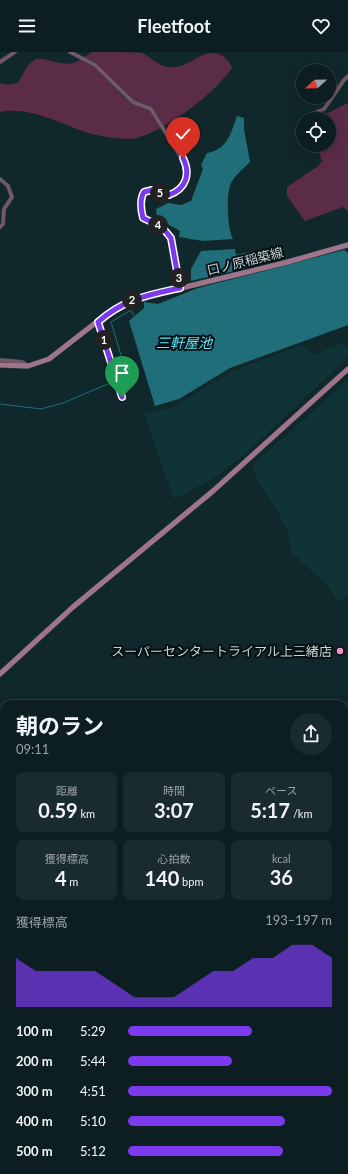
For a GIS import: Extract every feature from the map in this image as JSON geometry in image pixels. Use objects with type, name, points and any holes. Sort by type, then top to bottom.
[{"type":"street","points":[[0,62],[12,56],[15,52]]},
{"type":"street","points":[[70,52],[95,65],[133,102],[151,109],[187,166],[187,177],[184,184],[175,193],[169,195],[152,190],[144,192],[141,196],[141,211],[143,218],[162,227],[171,238],[180,288]]},
{"type":"street","points":[[317,112],[324,109],[348,76]]},
{"type":"street","points":[[0,179],[8,186],[12,197],[4,209],[3,224],[0,227]]},
{"type":"street","name":"口ノ原稲築線","points":[[0,366],[28,366],[49,359],[112,310],[136,298],[284,263],[348,245]]},
{"type":"street","points":[[98,322],[122,397]]},
{"type":"street","points":[[0,360],[22,362],[28,366]]},
{"type":"street","points":[[0,674],[67,612],[213,491],[348,369]]},
{"type":"street","points":[[0,882],[0,887]]},
{"type":"shaded area","points":[[92,52],[142,53],[161,65],[170,67],[180,66],[204,55],[215,53],[225,58],[232,68],[214,89],[176,119],[149,133],[132,139],[111,138],[85,132],[33,113],[22,111],[0,112],[0,83],[14,84],[18,82],[29,64],[34,60],[42,59],[68,64],[78,61]]},
{"type":"shaded area","points":[[348,103],[348,211],[343,207],[305,221],[287,196],[287,187],[318,166],[322,161],[319,152],[336,152],[336,112],[330,112]]},
{"type":"shaded area","points":[[343,343],[348,349],[348,357],[243,456],[211,480],[174,499],[144,414],[173,407],[233,371],[303,345],[314,355]]},
{"type":"shaded area","points":[[348,380],[348,595],[339,602],[326,584],[292,553],[287,530],[278,512],[257,481],[253,468],[255,463]]},
{"type":"water","points":[[237,116],[244,118],[244,129],[250,162],[235,177],[229,188],[228,219],[233,239],[203,241],[179,237],[180,231],[157,218],[156,209],[168,203],[181,205],[191,201],[203,169],[201,165],[207,153],[214,151],[224,144],[230,134]]},
{"type":"water","points":[[235,249],[236,255],[249,252],[257,262],[255,266],[191,281],[191,269],[201,251]]},
{"type":"water","name":"三軒屋池","points":[[344,250],[348,253],[348,325],[230,368],[179,399],[155,406],[129,321],[144,308],[144,302],[158,304],[198,288]]},
{"type":"waterway","points":[[118,380],[128,378],[111,322],[131,310],[134,316]]},
{"type":"waterway","points":[[0,404],[41,409],[63,403],[115,381]]},
{"type":"place","name":"スーパーセンタートライアル上三緒店","points":[[340,651]]},
{"type":"route","points":[[122,397],[98,322],[112,310],[136,298],[180,288],[174,246],[171,238],[162,227],[143,218],[141,211],[141,196],[146,191],[152,190],[161,194],[169,195],[180,189],[187,177],[187,166],[183,158]]}]
